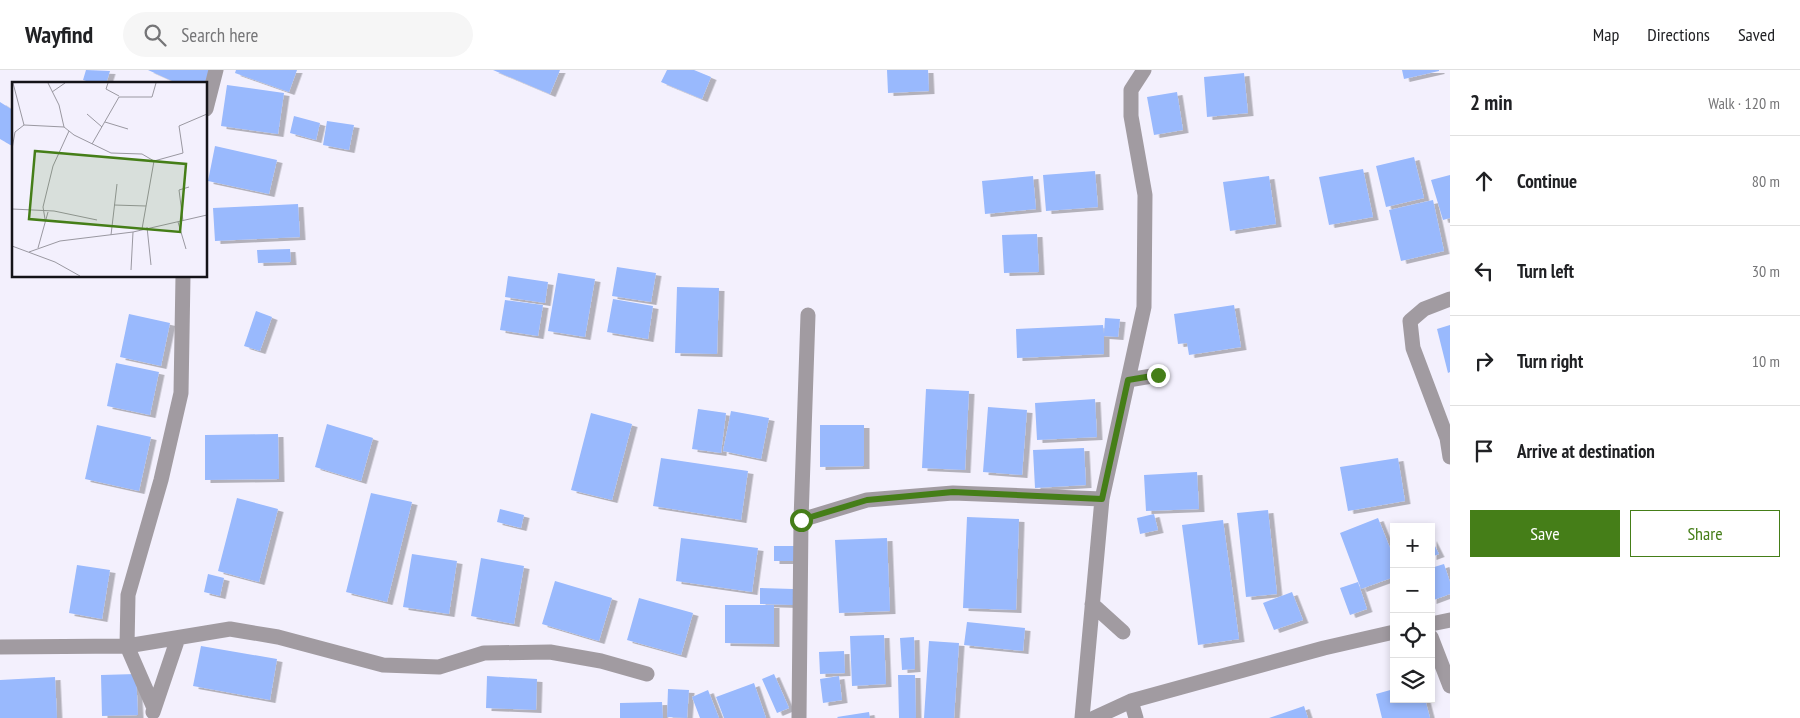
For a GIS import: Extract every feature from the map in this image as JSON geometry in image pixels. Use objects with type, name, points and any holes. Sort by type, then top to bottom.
[{"type":"street","points":[[208,101],[216,70]]},
{"type":"street","points":[[1082,718],[1102,499],[1144,307],[1145,195],[1131,116],[1131,90],[1144,70]]},
{"type":"street","points":[[153,713],[127,646],[128,594],[161,480],[181,393],[182,278]]},
{"type":"street","points":[[1450,299],[1424,309],[1410,320],[1413,348],[1447,438],[1450,456]]},
{"type":"street","points":[[799,718],[801,520],[808,315]]},
{"type":"street","points":[[1128,380],[1158,375]]},
{"type":"street","points":[[801,520],[867,500],[953,492],[1102,499]]},
{"type":"street","points":[[1092,604],[1122,632]]},
{"type":"street","points":[[1435,623],[1450,620]]},
{"type":"street","points":[[0,647],[127,646],[230,629],[278,637],[383,665],[438,667],[484,653],[550,652],[601,661],[648,674]]},
{"type":"street","points":[[1094,718],[1131,701],[1324,648],[1390,633]]},
{"type":"street","points":[[153,713],[178,638]]},
{"type":"street","points":[[1435,647],[1450,686]]},
{"type":"street","points":[[1131,701],[1136,718]]},
{"type":"building","points":[[86,70],[110,71],[107,82],[83,80]]},
{"type":"building","points":[[148,70],[210,70],[205,82],[175,82]]},
{"type":"building","points":[[236,70],[297,70],[289,92],[235,73]]},
{"type":"building","points":[[493,70],[560,70],[550,94]]},
{"type":"building","points":[[667,70],[694,70],[711,77],[702,99],[661,82]]},
{"type":"building","points":[[887,70],[928,70],[929,91],[888,93]]},
{"type":"building","points":[[1402,70],[1439,70],[1439,71],[1404,79]]},
{"type":"building","points":[[1244,73],[1248,113],[1207,117],[1204,77]]},
{"type":"building","points":[[227,85],[284,93],[278,134],[221,126]]},
{"type":"building","points":[[1177,92],[1183,130],[1154,135],[1147,97]]},
{"type":"building","points":[[0,102],[12,110],[12,146],[0,139]]},
{"type":"building","points":[[294,116],[320,123],[316,140],[290,133]]},
{"type":"building","points":[[327,121],[354,125],[349,150],[323,145]]},
{"type":"building","points":[[215,146],[277,160],[269,194],[208,181]]},
{"type":"building","points":[[1414,157],[1424,198],[1386,207],[1376,166]]},
{"type":"building","points":[[1363,169],[1373,217],[1329,225],[1319,177]]},
{"type":"building","points":[[1095,171],[1098,207],[1046,211],[1043,175]]},
{"type":"building","points":[[1450,175],[1450,218],[1443,220],[1431,180]]},
{"type":"building","points":[[1033,176],[1036,209],[985,214],[982,181]]},
{"type":"building","points":[[1269,176],[1276,224],[1230,231],[1223,182]]},
{"type":"building","points":[[1433,200],[1444,251],[1401,261],[1389,210]]},
{"type":"building","points":[[298,204],[300,237],[215,241],[213,208]]},
{"type":"building","points":[[1037,234],[1039,272],[1004,273],[1002,235]]},
{"type":"building","points":[[290,249],[291,262],[258,263],[257,250]]},
{"type":"building","points":[[617,267],[656,273],[651,302],[612,296]]},
{"type":"building","points":[[558,273],[595,279],[585,337],[548,331]]},
{"type":"building","points":[[508,276],[548,282],[545,303],[505,297]]},
{"type":"building","points":[[677,287],[719,288],[717,354],[675,353]]},
{"type":"building","points":[[613,299],[653,306],[648,339],[607,332]]},
{"type":"building","points":[[505,300],[543,305],[538,336],[500,330]]},
{"type":"building","points":[[1234,305],[1241,347],[1189,355],[1187,343],[1178,344],[1174,314]]},
{"type":"building","points":[[256,311],[272,317],[260,351],[244,346]]},
{"type":"building","points":[[129,314],[170,323],[161,366],[120,357]]},
{"type":"building","points":[[1105,318],[1120,319],[1118,337],[1104,336],[1104,354],[1017,358],[1016,329],[1103,325],[1104,334]]},
{"type":"building","points":[[1450,325],[1450,372],[1448,373],[1437,329]]},
{"type":"building","points":[[116,363],[159,372],[150,415],[107,406]]},
{"type":"building","points":[[926,389],[969,391],[965,470],[922,468]]},
{"type":"building","points":[[1095,399],[1097,437],[1037,440],[1035,403]]},
{"type":"building","points":[[988,407],[1027,410],[1022,475],[983,472]]},
{"type":"building","points":[[698,409],[726,413],[721,453],[692,449]]},
{"type":"building","points":[[731,411],[769,418],[761,459],[723,451]]},
{"type":"building","points":[[591,413],[632,424],[612,500],[571,490]]},
{"type":"building","points":[[327,424],[373,438],[361,481],[315,467]]},
{"type":"building","points":[[97,425],[151,437],[139,491],[85,479]]},
{"type":"building","points":[[820,425],[864,425],[864,466],[820,467]]},
{"type":"building","points":[[278,434],[279,479],[205,480],[205,435]]},
{"type":"building","points":[[1084,448],[1086,485],[1035,488],[1033,450]]},
{"type":"building","points":[[661,458],[748,471],[741,520],[653,506]]},
{"type":"building","points":[[1398,458],[1405,501],[1348,511],[1340,467]]},
{"type":"building","points":[[1197,472],[1199,509],[1146,511],[1144,475]]},
{"type":"building","points":[[371,493],[412,502],[387,602],[346,592]]},
{"type":"building","points":[[237,498],[278,509],[259,582],[218,571]]},
{"type":"building","points":[[500,509],[524,515],[521,528],[497,522]]},
{"type":"building","points":[[1268,510],[1277,594],[1246,597],[1237,513]]},
{"type":"building","points":[[1154,514],[1158,530],[1140,534],[1137,518]]},
{"type":"building","points":[[967,517],[1019,519],[1016,610],[963,608]]},
{"type":"building","points":[[1378,518],[1390,548],[1390,578],[1361,589],[1340,533]]},
{"type":"building","points":[[1223,520],[1239,639],[1198,645],[1182,525]]},
{"type":"building","points":[[681,538],[758,548],[752,592],[676,581]]},
{"type":"building","points":[[887,538],[890,611],[839,613],[835,540]]},
{"type":"building","points":[[774,546],[794,546],[794,561],[774,561]]},
{"type":"building","points":[[1435,546],[1439,554],[1435,556]]},
{"type":"building","points":[[412,554],[457,561],[449,614],[403,607]]},
{"type":"building","points":[[481,558],[524,566],[514,624],[471,616]]},
{"type":"building","points":[[1444,564],[1450,582],[1450,594],[1435,600],[1435,568]]},
{"type":"building","points":[[77,565],[110,570],[102,619],[69,613]]},
{"type":"building","points":[[208,574],[224,578],[220,596],[204,592]]},
{"type":"building","points":[[555,581],[612,598],[599,641],[542,624]]},
{"type":"building","points":[[1358,582],[1367,609],[1350,615],[1340,588]]},
{"type":"building","points":[[760,588],[793,589],[793,605],[760,604]]},
{"type":"building","points":[[1292,592],[1303,620],[1274,630],[1263,603]]},
{"type":"building","points":[[639,598],[693,613],[681,655],[627,640]]},
{"type":"building","points":[[725,605],[774,605],[774,644],[725,643]]},
{"type":"building","points":[[967,622],[1025,628],[1023,651],[964,645]]},
{"type":"building","points":[[884,635],[886,684],[852,686],[850,636]]},
{"type":"building","points":[[914,637],[915,669],[902,670],[900,638]]},
{"type":"building","points":[[929,641],[959,643],[954,718],[924,718]]},
{"type":"building","points":[[201,646],[277,659],[270,700],[193,686]]},
{"type":"building","points":[[844,651],[845,673],[820,674],[819,652]]},
{"type":"building","points":[[136,674],[138,715],[102,716],[101,675]]},
{"type":"building","points":[[774,674],[789,708],[777,713],[762,679]]},
{"type":"building","points":[[898,675],[915,675],[916,718],[899,718]]},
{"type":"building","points":[[487,676],[537,679],[536,710],[486,708]]},
{"type":"building","points":[[839,676],[842,700],[823,703],[820,679]]},
{"type":"building","points":[[55,677],[57,718],[0,718],[0,680]]},
{"type":"building","points":[[754,683],[766,718],[724,718],[716,697]]},
{"type":"building","points":[[668,689],[689,690],[687,718],[667,717]]},
{"type":"building","points":[[708,690],[719,718],[700,718],[692,697]]},
{"type":"building","points":[[1390,690],[1390,703],[1426,703],[1430,718],[1382,718],[1376,694]]},
{"type":"building","points":[[662,702],[663,718],[620,718],[620,703]]},
{"type":"building","points":[[1304,706],[1308,718],[1269,718]]},
{"type":"building","points":[[869,712],[870,718],[837,717]]},
{"type":"route","points":[[801,520],[867,500],[953,492],[1102,499],[1128,380],[1158,375]]}]
